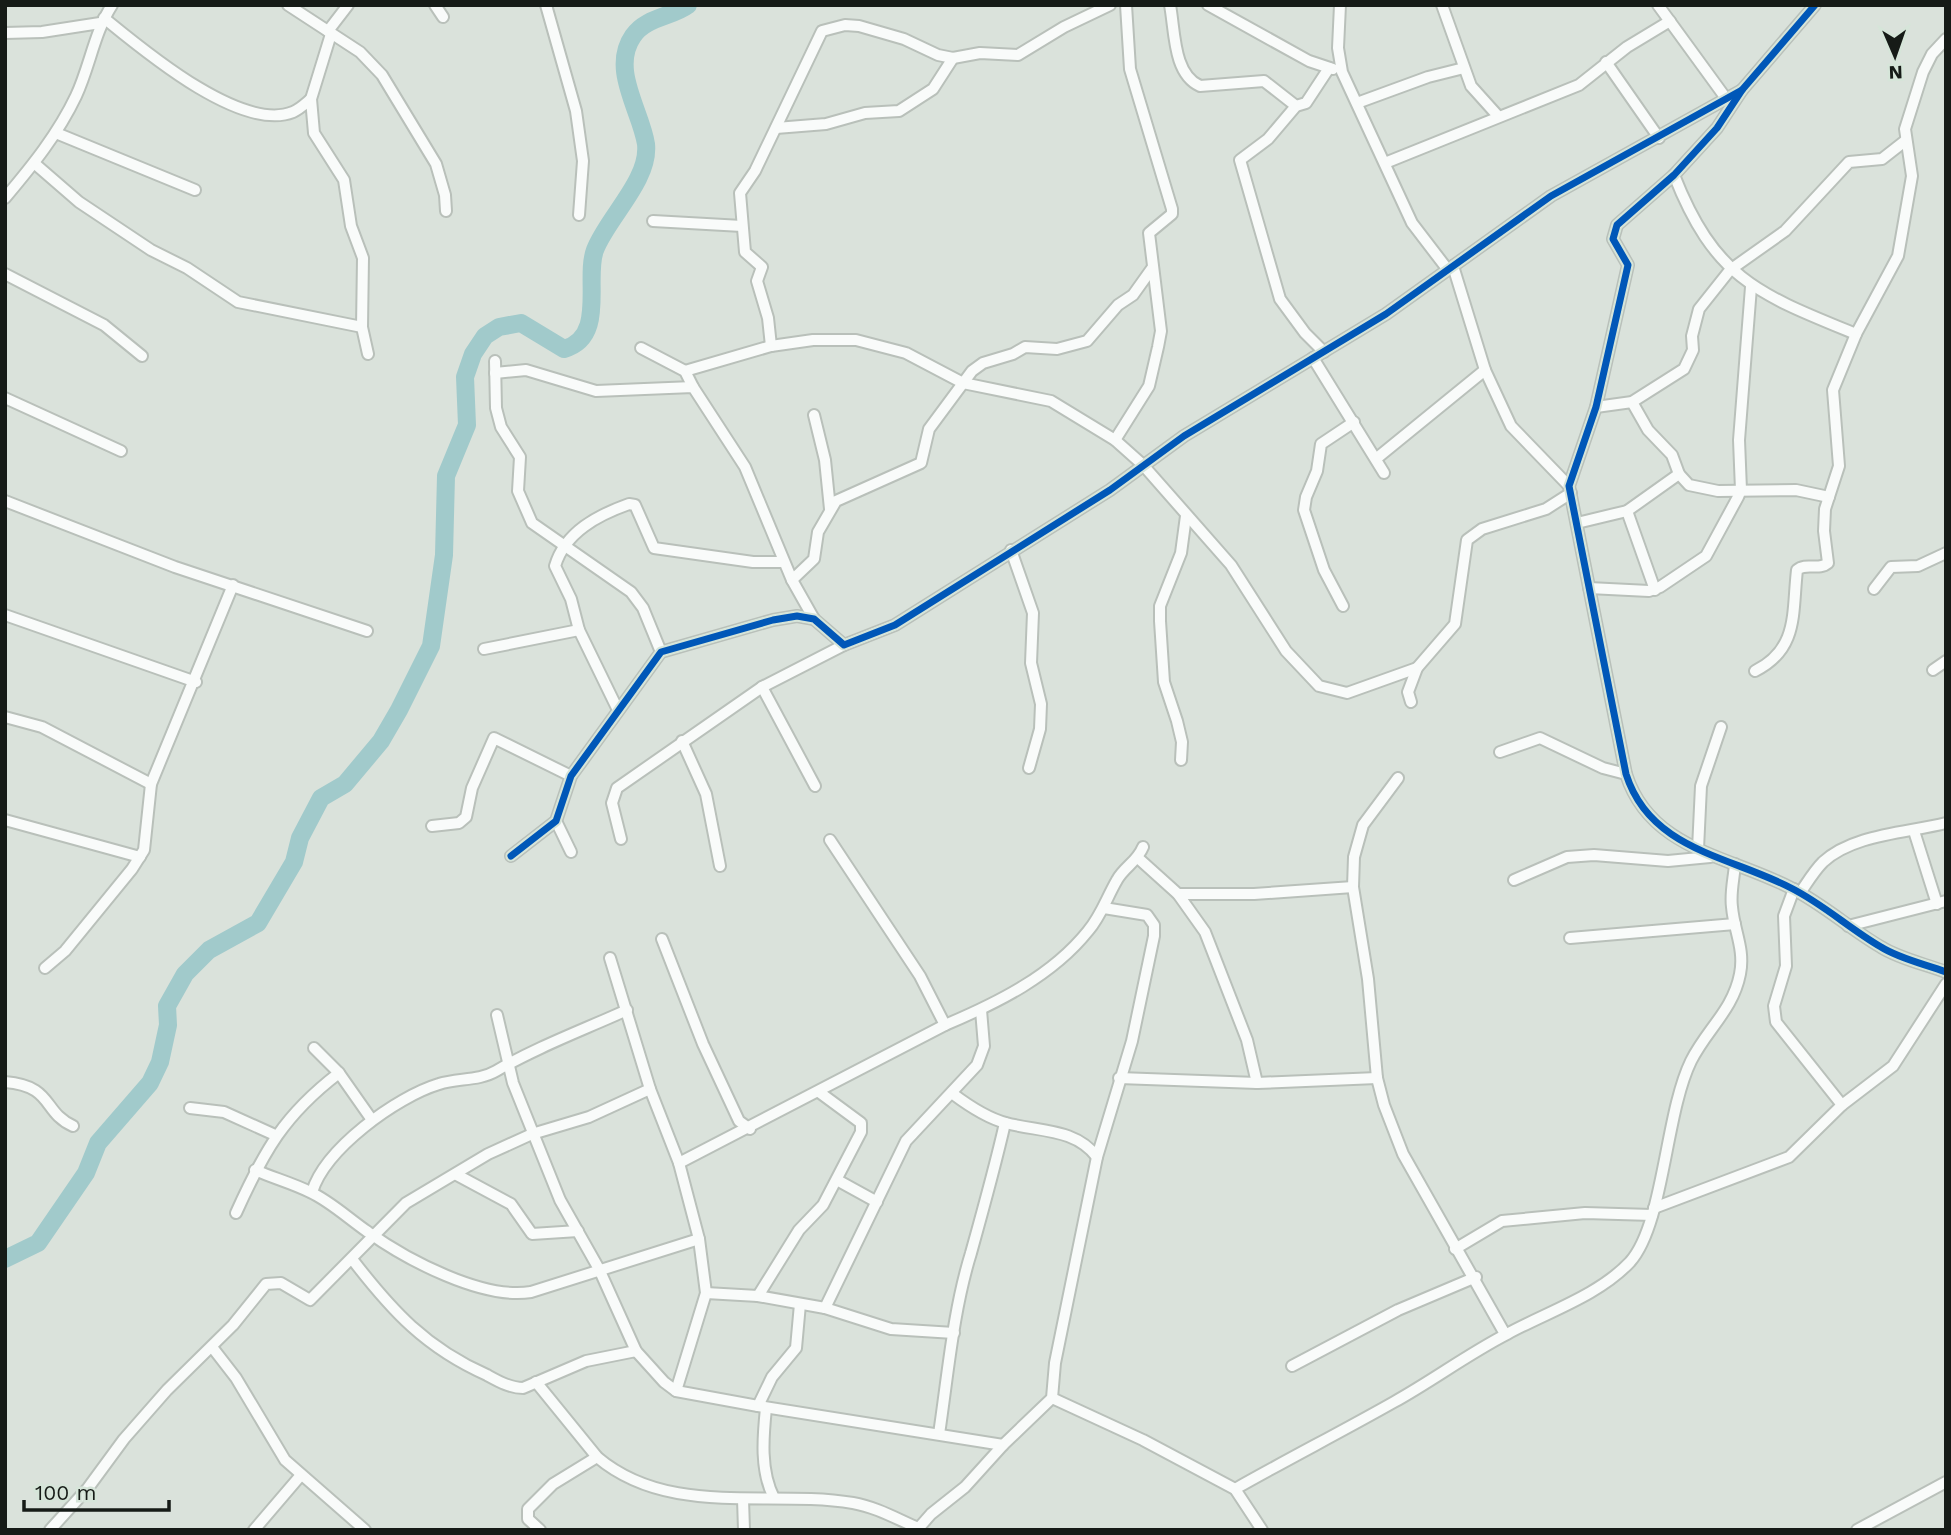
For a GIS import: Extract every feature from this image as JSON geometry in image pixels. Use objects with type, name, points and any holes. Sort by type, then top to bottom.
[{"type":"street","points":[[5,198],[56,133],[76,94],[102,21],[112,5]]},
{"type":"street","points":[[288,5],[360,52],[382,75],[436,164],[442,177],[446,211]]},
{"type":"street","points":[[348,5],[329,33],[311,99],[314,133],[344,180],[351,226],[363,258],[362,327],[368,354]]},
{"type":"street","points":[[435,5],[443,17]]},
{"type":"street","points":[[546,5],[576,111],[583,161],[579,215]]},
{"type":"street","points":[[771,346],[768,318],[757,281],[762,267],[744,252],[740,194],[755,171],[790,93],[824,30],[845,25],[859,26],[904,38],[938,55],[953,58],[980,53],[1018,55],[1064,27],[1110,5]]},
{"type":"street","points":[[1115,440],[1149,387],[1161,331],[1150,229],[1172,214],[1130,69],[1126,5]]},
{"type":"street","points":[[1170,5],[1180,62],[1192,83],[1200,86],[1264,81],[1296,106]]},
{"type":"street","points":[[1208,5],[1309,61],[1342,72]]},
{"type":"street","points":[[1340,5],[1338,48],[1342,72],[1412,223],[1450,268],[1485,370],[1511,426],[1570,489]]},
{"type":"street","points":[[1442,5],[1471,86],[1498,116]]},
{"type":"street","points":[[1658,5],[1725,97]]},
{"type":"street","points":[[1710,858],[1665,830],[1647,813],[1632,793],[1570,489],[1596,407],[1628,265],[1615,244],[1613,234],[1622,219],[1674,175],[1717,128],[1742,90],[1815,5]]},
{"type":"street","points":[[5,33],[42,32],[102,21],[191,85],[238,106],[260,114],[283,114],[295,111],[311,99]]},
{"type":"street","points":[[1385,163],[1579,85],[1606,62],[1670,21]]},
{"type":"street","points":[[1755,671],[1776,658],[1789,638],[1797,570],[1828,564],[1824,520],[1839,466],[1833,390],[1856,334],[1898,256],[1912,176],[1905,129],[1931,54],[1946,39]]},
{"type":"street","points":[[776,128],[826,124],[865,113],[899,111],[933,89],[953,58]]},
{"type":"street","points":[[1606,62],[1659,138]]},
{"type":"street","points":[[1324,352],[1305,333],[1280,299],[1241,157],[1268,139],[1296,106],[1306,103],[1329,68]]},
{"type":"street","points":[[1357,103],[1428,77],[1464,68]]},
{"type":"street","points":[[621,839],[613,794],[682,741],[762,687],[844,645],[895,625],[1110,490],[1184,436],[1386,314],[1551,196],[1659,138],[1725,97],[1742,90]]},
{"type":"street","points":[[56,133],[195,190]]},
{"type":"street","points":[[1596,407],[1632,402],[1685,369],[1693,350],[1695,318],[1730,270],[1785,231],[1849,162],[1882,159],[1905,141]]},
{"type":"street","points":[[34,163],[79,202],[238,302],[362,327]]},
{"type":"street","points":[[1674,175],[1696,225],[1730,270],[1751,287],[1856,334]]},
{"type":"street","points":[[653,221],[742,226]]},
{"type":"street","points":[[792,580],[814,559],[818,532],[830,509],[845,495],[922,463],[929,429],[963,383],[983,363],[1013,354],[1025,347],[1057,349],[1087,341],[1118,305],[1133,295],[1153,267]]},
{"type":"street","points":[[5,274],[104,325],[142,356]]},
{"type":"street","points":[[1590,588],[1655,590],[1706,555],[1741,490],[1739,440],[1751,287]]},
{"type":"street","points":[[685,371],[771,346],[813,340],[856,340],[906,353],[963,383],[1051,401],[1115,440],[1143,465],[1185,516],[1231,565],[1286,651],[1319,687],[1347,693],[1417,668]]},
{"type":"street","points":[[641,348],[685,371],[745,467],[783,562],[814,619],[844,645]]},
{"type":"street","points":[[1313,358],[1384,473]]},
{"type":"street","points":[[661,652],[638,599],[532,523],[521,503],[520,457],[501,427],[496,408],[495,367],[526,370],[596,391],[693,387]]},
{"type":"street","points":[[1377,458],[1485,370]]},
{"type":"street","points":[[5,398],[121,451]]},
{"type":"street","points":[[1632,402],[1648,430],[1672,454],[1679,474],[1689,485],[1702,489],[1796,491],[1829,496]]},
{"type":"street","points":[[814,415],[825,460],[830,509]]},
{"type":"street","points":[[1343,606],[1324,570],[1304,503],[1317,471],[1321,444],[1354,422]]},
{"type":"street","points":[[1577,523],[1627,511],[1679,474]]},
{"type":"street","points":[[1411,702],[1408,692],[1417,668],[1454,624],[1467,540],[1482,529],[1546,509],[1570,489]]},
{"type":"street","points":[[5,501],[175,568],[367,631]]},
{"type":"street","points":[[617,708],[579,630],[570,599],[556,570],[563,546],[593,518],[629,504],[639,508],[654,548],[753,562],[783,562]]},
{"type":"street","points":[[1627,511],[1655,590]]},
{"type":"street","points":[[1181,760],[1182,742],[1164,682],[1160,606],[1181,553],[1185,516]]},
{"type":"street","points":[[1011,550],[1033,613],[1031,663],[1041,704],[1040,729],[1031,752],[1030,768]]},
{"type":"street","points":[[1874,589],[1891,567],[1918,566],[1946,553]]},
{"type":"street","points":[[45,968],[65,951],[141,857],[151,784],[233,585]]},
{"type":"street","points":[[5,615],[96,650],[195,682]]},
{"type":"street","points":[[571,852],[556,821],[561,796],[571,776],[617,708],[661,652],[773,620],[797,616],[814,619]]},
{"type":"street","points":[[484,649],[579,630]]},
{"type":"street","points":[[1933,670],[1946,661]]},
{"type":"street","points":[[762,687],[815,786]]},
{"type":"street","points":[[5,717],[42,727],[151,784]]},
{"type":"street","points":[[1698,849],[1702,786],[1721,727]]},
{"type":"street","points":[[432,826],[459,822],[466,817],[472,788],[494,738],[571,776]]},
{"type":"street","points":[[1500,752],[1540,738],[1603,768],[1626,774]]},
{"type":"street","points":[[682,741],[706,794],[720,866]]},
{"type":"street","points":[[1398,778],[1363,825],[1356,841],[1353,887],[1368,978],[1377,1078],[1384,1105],[1404,1154],[1455,1249],[1476,1277],[1505,1334]]},
{"type":"street","points":[[5,820],[141,857]]},
{"type":"street","points":[[511,856],[556,821]]},
{"type":"street","points":[[1842,1105],[1776,1021],[1773,1013],[1786,966],[1784,916],[1797,891],[1821,863],[1837,852],[1857,843],[1946,823]]},
{"type":"street","points":[[1848,926],[1941,902],[1914,831]]},
{"type":"street","points":[[830,840],[908,957],[945,1025]]},
{"type":"street","points":[[679,1163],[750,1129],[945,1025],[981,1010],[1054,966],[1088,931],[1104,908],[1119,876],[1138,859],[1143,847]]},
{"type":"street","points":[[1514,880],[1567,857],[1594,855],[1668,861],[1710,858],[1735,864],[1797,891],[1884,949],[1946,972]]},
{"type":"street","points":[[1138,859],[1178,894],[1205,932],[1247,1040],[1256,1083]]},
{"type":"street","points":[[1236,1489],[1394,1402],[1505,1334],[1617,1275],[1632,1259],[1644,1241],[1653,1212],[1665,1146],[1692,1060],[1725,1014],[1736,992],[1742,947],[1731,905],[1735,864]]},
{"type":"street","points":[[1178,894],[1254,894],[1321,887],[1353,887]]},
{"type":"street","points":[[536,1382],[597,1457],[609,1467],[646,1487],[674,1493],[743,1499],[774,1497],[854,1503],[918,1529],[965,1487],[1003,1445],[1052,1398],[1055,1363],[1097,1157],[1143,992],[1154,925],[1147,915],[1104,908]]},
{"type":"street","points":[[1570,938],[1735,924]]},
{"type":"street","points":[[662,939],[703,1044],[739,1121],[750,1129]]},
{"type":"street","points":[[610,958],[650,1089],[679,1163],[699,1239],[706,1293],[676,1391]]},
{"type":"street","points":[[1455,1249],[1502,1221],[1585,1213],[1653,1212],[1789,1157],[1842,1105],[1893,1066],[1946,984]]},
{"type":"street","points":[[312,1192],[324,1164],[372,1120],[423,1089],[483,1076],[508,1061],[627,1010]]},
{"type":"street","points":[[825,1308],[909,1136],[953,1094],[977,1065],[984,1046],[981,1010]]},
{"type":"street","points":[[497,1015],[508,1061],[532,1134],[560,1200],[599,1269],[636,1351],[676,1391],[1003,1445]]},
{"type":"street","points":[[314,1048],[338,1073],[372,1120]]},
{"type":"street","points":[[236,1213],[255,1170],[275,1135],[304,1100],[338,1073]]},
{"type":"street","points":[[1119,1078],[1256,1083],[1377,1078]]},
{"type":"street","points":[[5,1082],[30,1085],[49,1102],[58,1117],[73,1126]]},
{"type":"street","points":[[50,1530],[88,1488],[124,1439],[167,1390],[212,1347],[266,1284],[281,1283],[310,1300],[352,1259],[371,1235],[406,1203],[457,1175],[488,1154],[532,1134],[589,1117],[650,1089]]},
{"type":"street","points":[[758,1296],[799,1230],[823,1205],[862,1127],[820,1092]]},
{"type":"street","points":[[953,1094],[974,1109],[1005,1123],[1076,1138],[1089,1146],[1097,1157]]},
{"type":"street","points":[[190,1108],[224,1112],[275,1135]]},
{"type":"street","points":[[737,1135],[739,1121]]},
{"type":"street","points":[[939,1434],[954,1333],[971,1252],[981,1223],[1005,1123]]},
{"type":"street","points":[[255,1170],[312,1192],[371,1235],[474,1285],[504,1294],[531,1292],[699,1239]]},
{"type":"street","points":[[457,1175],[511,1204],[532,1234],[578,1231]]},
{"type":"street","points":[[836,1180],[877,1202]]},
{"type":"street","points":[[352,1259],[391,1309],[424,1340],[468,1367],[512,1387],[523,1388],[586,1360],[636,1351]]},
{"type":"street","points":[[1292,1366],[1386,1316],[1476,1277]]},
{"type":"street","points":[[706,1293],[758,1296],[825,1308],[891,1329],[954,1333]]},
{"type":"street","points":[[774,1497],[769,1487],[765,1462],[762,1407],[772,1377],[796,1348],[800,1304]]},
{"type":"street","points":[[212,1347],[236,1378],[285,1460],[365,1530]]},
{"type":"street","points":[[1052,1398],[1143,1440],[1236,1489],[1262,1530]]},
{"type":"street","points":[[540,1530],[528,1519],[528,1509],[552,1484],[597,1457]]},
{"type":"street","points":[[254,1530],[301,1475]]},
{"type":"street","points":[[1857,1530],[1946,1482]]},
{"type":"street","points":[[743,1499],[744,1530]]},
{"type":"waterway","points":[[5,1259],[38,1243],[86,1173],[98,1143],[150,1083],[160,1062],[168,1025],[167,1006],[185,974],[209,950],[258,923],[294,862],[300,838],[321,798],[345,784],[381,741],[399,710],[431,646],[444,555],[446,476],[467,425],[465,377],[473,354],[485,336],[499,327],[521,323],[564,349],[577,342],[585,333],[592,306],[592,262],[595,250],[635,185],[645,158],[643,131],[626,76],[627,49],[638,30],[688,5]]},
{"type":"cycle path","points":[[1815,5],[1742,90],[1717,128],[1674,175],[1617,225],[1613,239],[1628,265],[1596,407],[1569,486],[1626,774],[1637,799],[1653,819],[1695,848],[1791,888],[1888,951],[1946,972]]},
{"type":"cycle path","points":[[511,856],[556,821],[571,776],[661,652],[773,620],[797,616],[814,619],[844,645],[895,625],[1110,490],[1184,436],[1386,314],[1551,196],[1742,90]]}]
